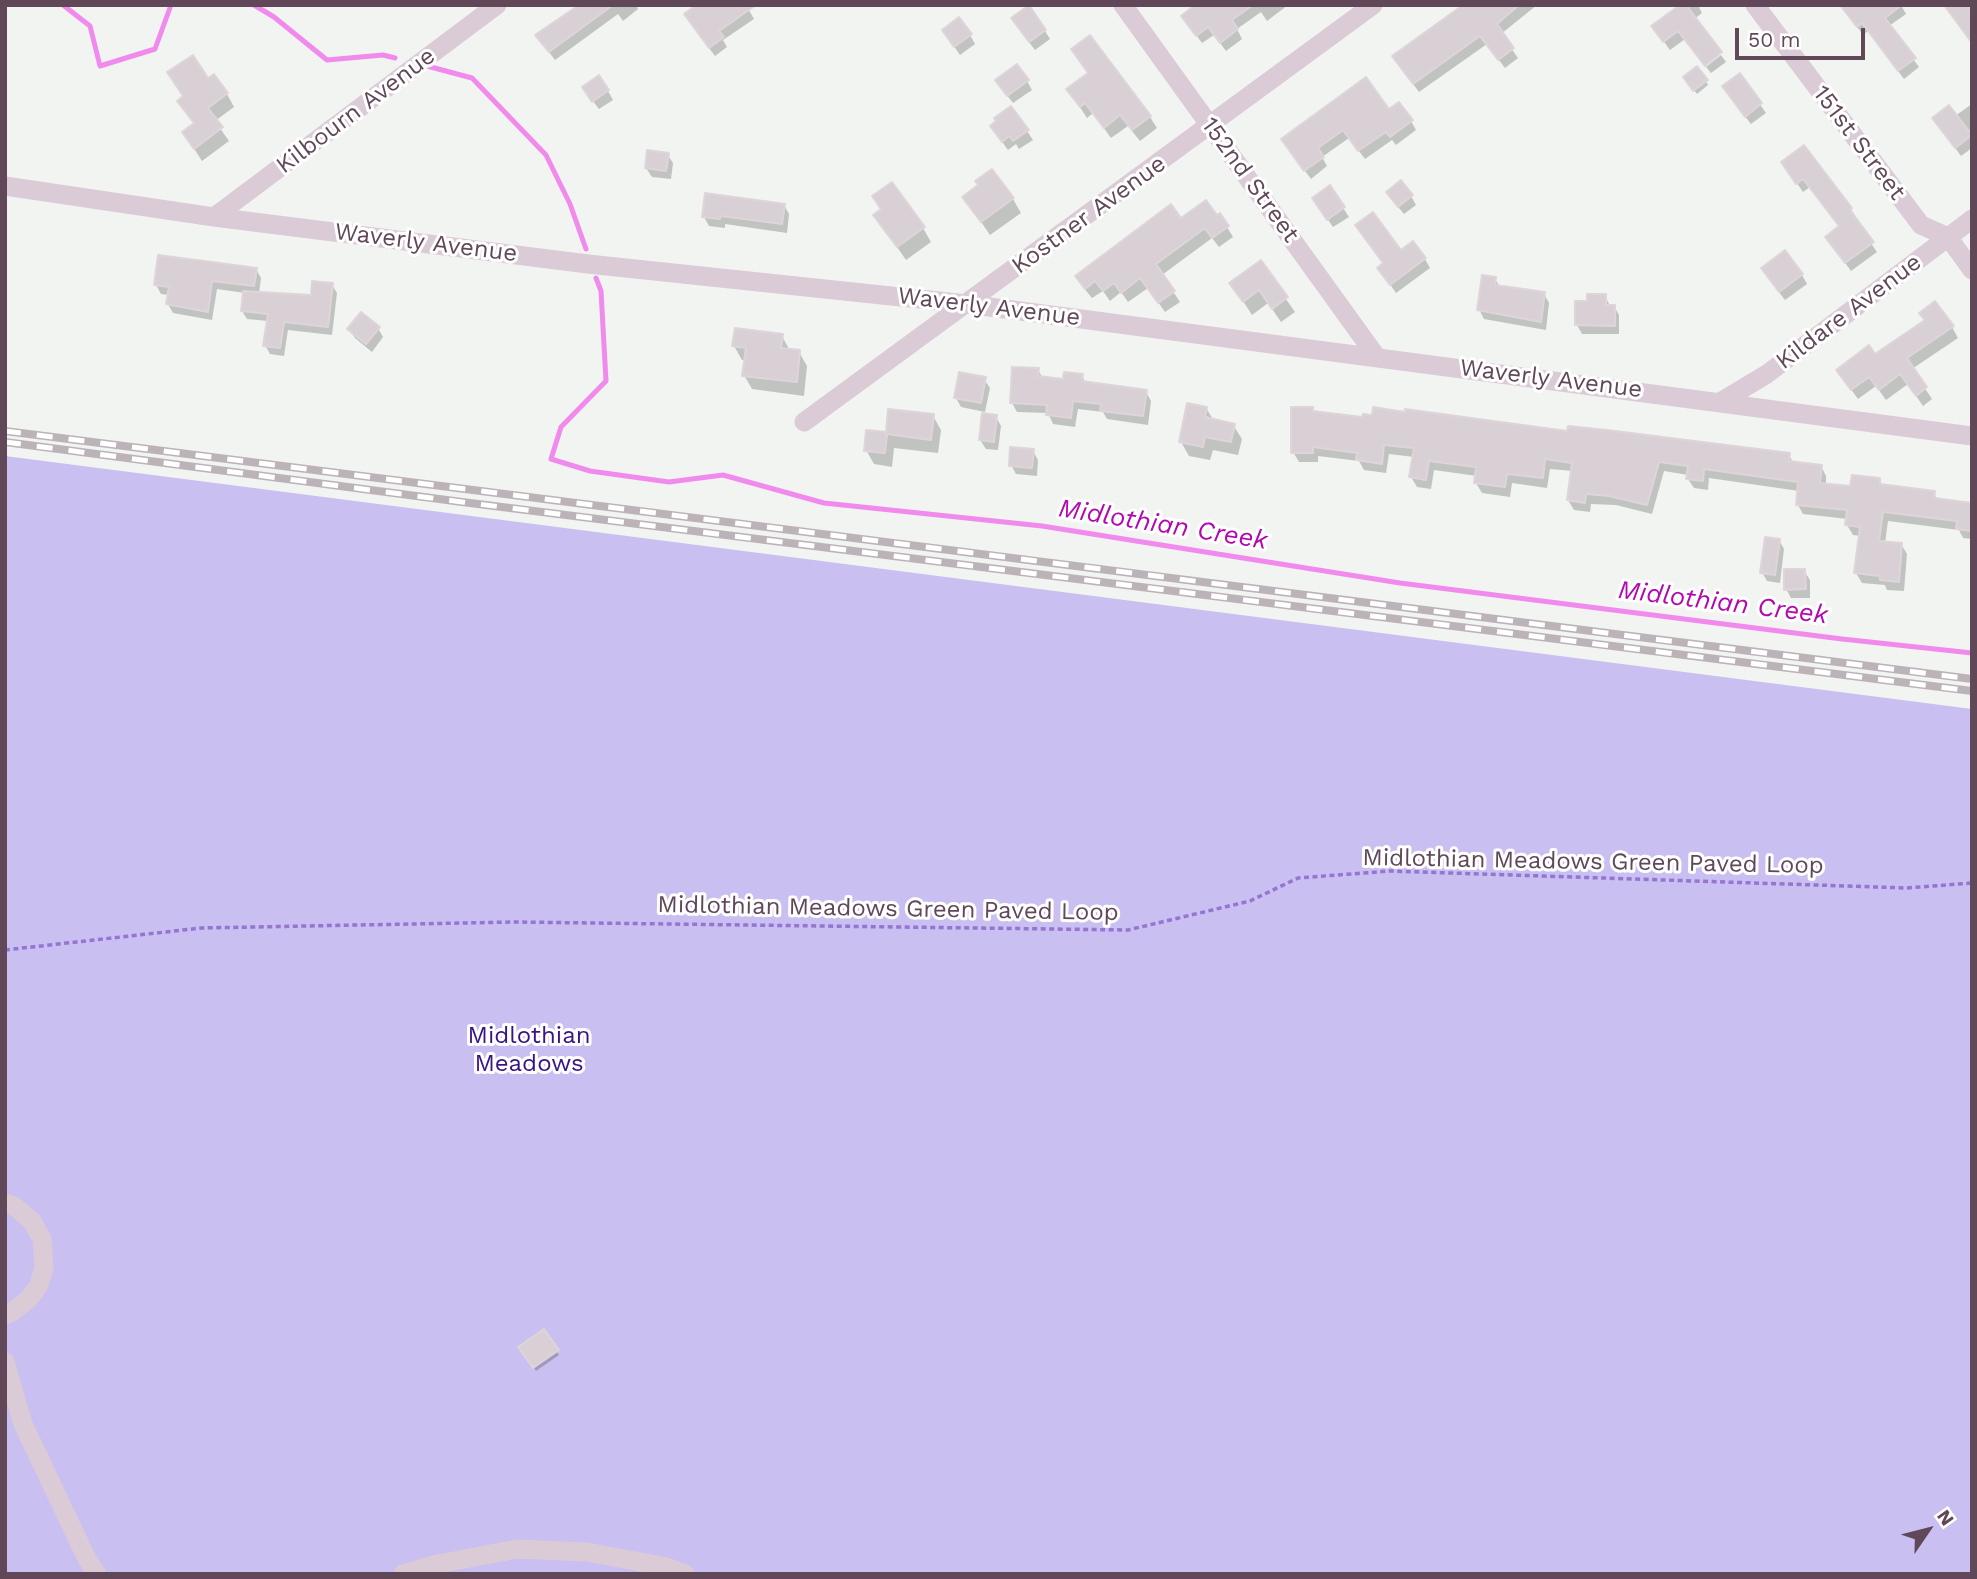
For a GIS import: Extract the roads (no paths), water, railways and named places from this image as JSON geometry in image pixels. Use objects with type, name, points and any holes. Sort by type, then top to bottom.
[{"type":"street","name":"Kilbourn Avenue","points":[[214,216],[497,5]]},
{"type":"street","name":"152nd Street","points":[[1124,5],[1376,356]]},
{"type":"street","name":"Kostner Avenue","points":[[804,422],[1373,5]]},
{"type":"street","name":"151st Street","points":[[1755,5],[1921,225],[1948,237],[1972,270]]},
{"type":"street","name":"Waverly Avenue","points":[[5,186],[588,264],[967,304],[1722,401],[1972,436]]},
{"type":"street","name":"Kildare Avenue","points":[[1722,401],[1767,374],[1972,219]]},
{"type":"street","points":[[5,1203],[14,1206],[32,1221],[41,1240],[44,1268],[39,1285],[29,1299],[5,1315]]},
{"type":"street","points":[[5,1362],[23,1424],[87,1559],[97,1574]]},
{"type":"street","points":[[403,1574],[438,1564],[517,1549],[587,1552],[667,1567],[685,1574]]},
{"type":"waterway","name":"Midlothian Creek","points":[[63,5],[90,26],[100,66],[155,49],[171,5]]},
{"type":"waterway","name":"Midlothian Creek","points":[[254,5],[274,17],[327,60],[383,55],[395,58]]},
{"type":"waterway","name":"Midlothian Creek","points":[[427,66],[472,78],[546,155],[570,204],[586,249]]},
{"type":"waterway","name":"Midlothian Creek","points":[[596,278],[601,291],[606,381],[561,427],[551,459],[590,471],[669,482],[723,475],[824,503],[1042,526],[1400,583],[1972,653]]},
{"type":"railway","points":[[5,431],[1972,679]]},
{"type":"railway","points":[[5,442],[462,502],[1972,691]]},
{"type":"park label","name":"Midlothian Meadows","points":[[529,1050]]}]
